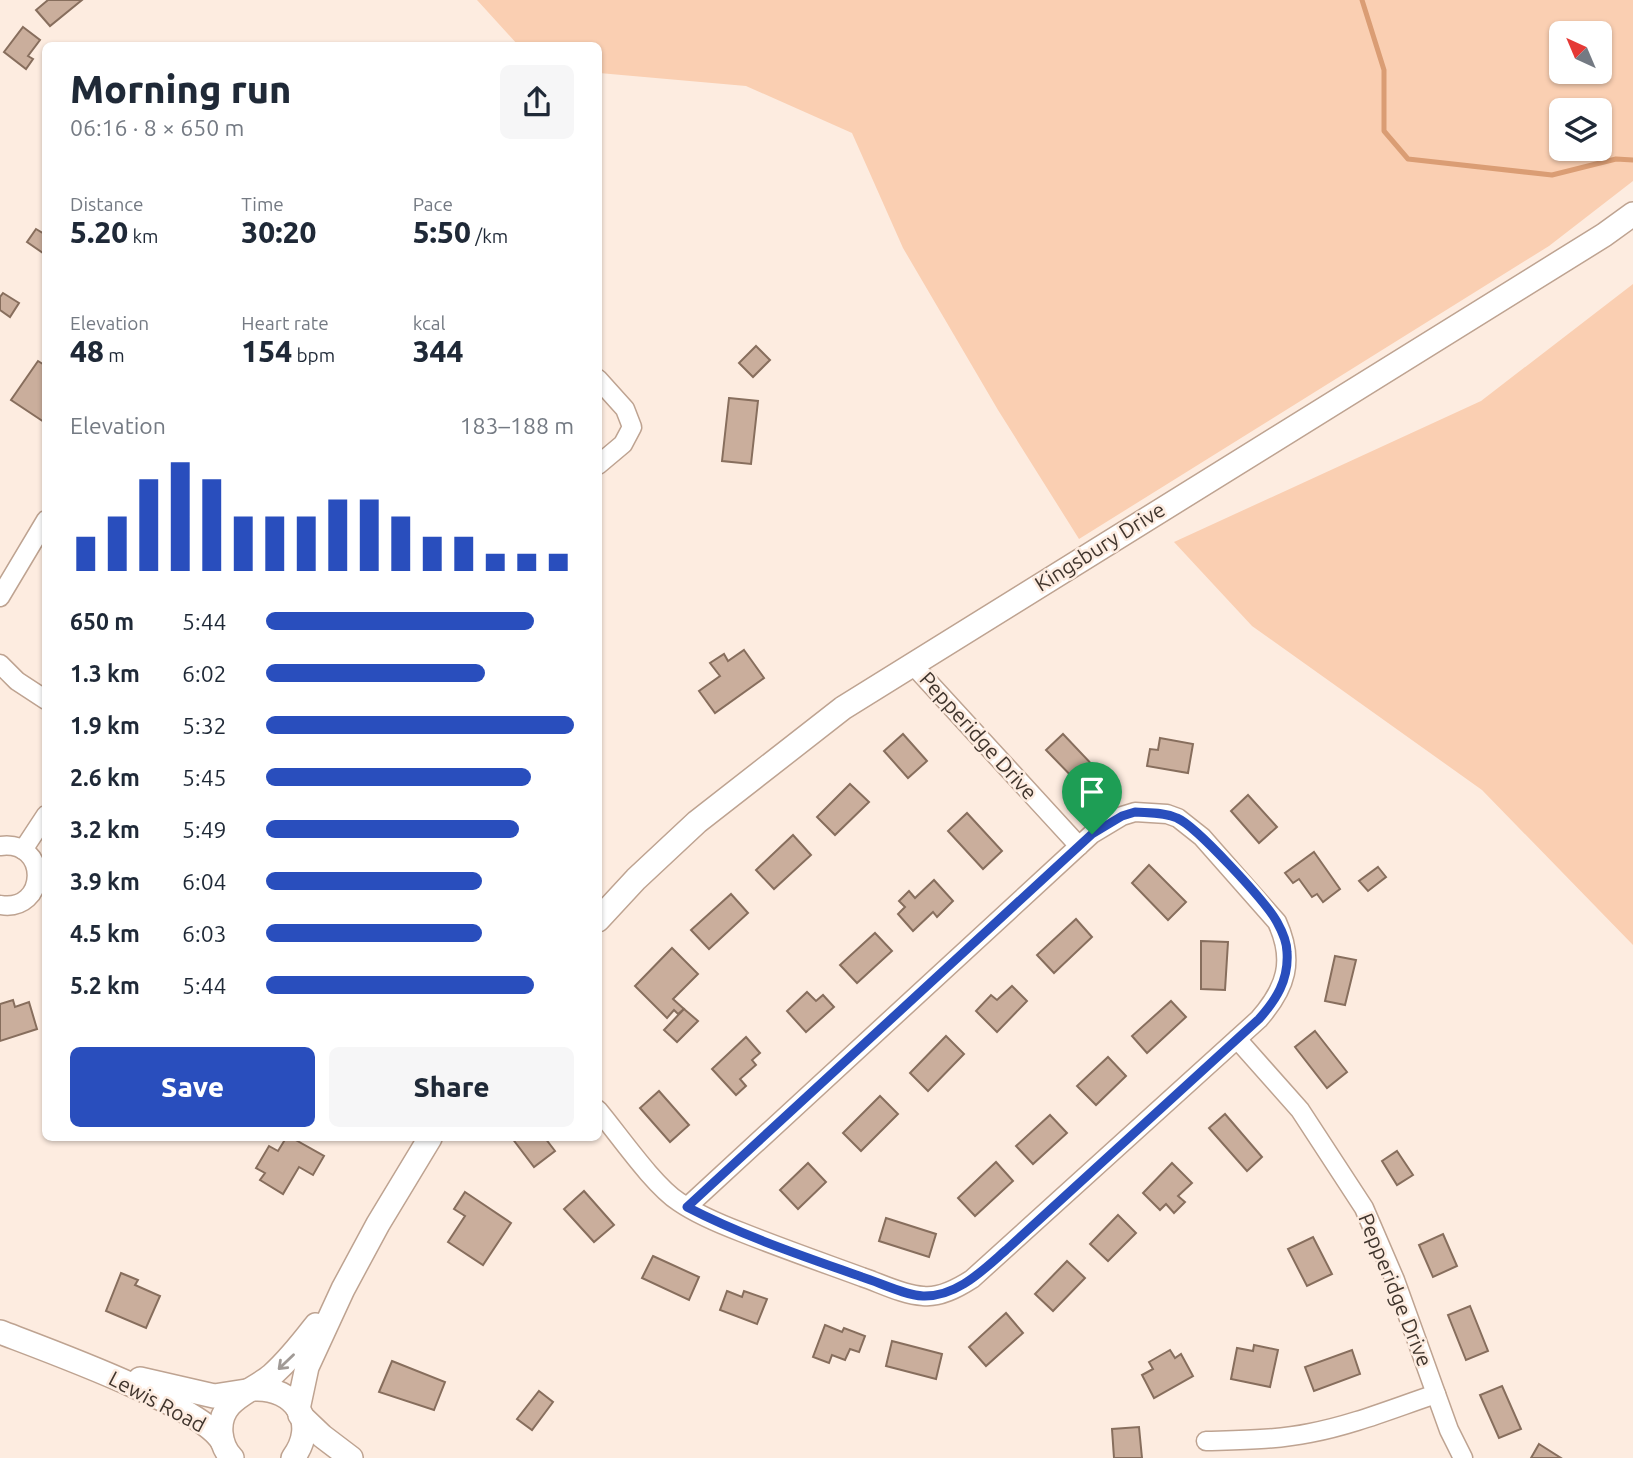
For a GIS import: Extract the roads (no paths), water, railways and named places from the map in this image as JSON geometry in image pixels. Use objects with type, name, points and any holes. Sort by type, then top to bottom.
[{"type":"street","name":"Kingsbury Drive","points":[[602,916],[636,879],[697,822],[843,708],[1545,272],[1633,214]]},
{"type":"street","points":[[602,383],[625,409],[632,427],[623,444],[602,462]]},
{"type":"street","points":[[0,597],[42,527]]},
{"type":"street","points":[[0,664],[17,681],[42,697]]},
{"type":"street","name":"Pepperidge Drive","points":[[912,664],[1079,846]]},
{"type":"street","points":[[602,1115],[660,1185],[687,1207],[783,1249],[888,1286],[923,1296],[939,1294],[956,1289],[972,1279],[1237,1039],[1275,1001],[1283,985],[1287,952],[1285,938],[1270,911],[1189,824],[1167,814],[1135,812],[1122,816],[1092,834],[687,1207]]},
{"type":"street","points":[[23,849],[42,821]]},
{"type":"street","points":[[0,846],[23,849],[36,866],[37,875],[33,891],[21,902],[0,905]]},
{"type":"street","name":"Pepperidge Drive","points":[[1237,1039],[1300,1110],[1364,1208],[1395,1280],[1448,1430],[1463,1458]]},
{"type":"street","points":[[293,1458],[300,1449],[304,1435],[299,1412],[307,1367],[343,1289],[428,1141]]},
{"type":"street","points":[[225,1451],[221,1427],[224,1413],[231,1402],[251,1390],[293,1356],[343,1289]]},
{"type":"street","name":"Lewis Road","points":[[0,1332],[89,1366],[198,1420],[218,1435],[225,1451]]},
{"type":"street","name":"Lewis Road","points":[[89,1366],[214,1396],[251,1390]]},
{"type":"street","points":[[251,1390],[267,1389],[290,1399],[322,1436],[351,1458]]},
{"type":"street","points":[[1206,1441],[1280,1438],[1309,1433],[1345,1425],[1436,1394]]},
{"type":"waterway","points":[[1362,0],[1384,70],[1384,131],[1408,159],[1552,175],[1616,159],[1633,160]]}]
